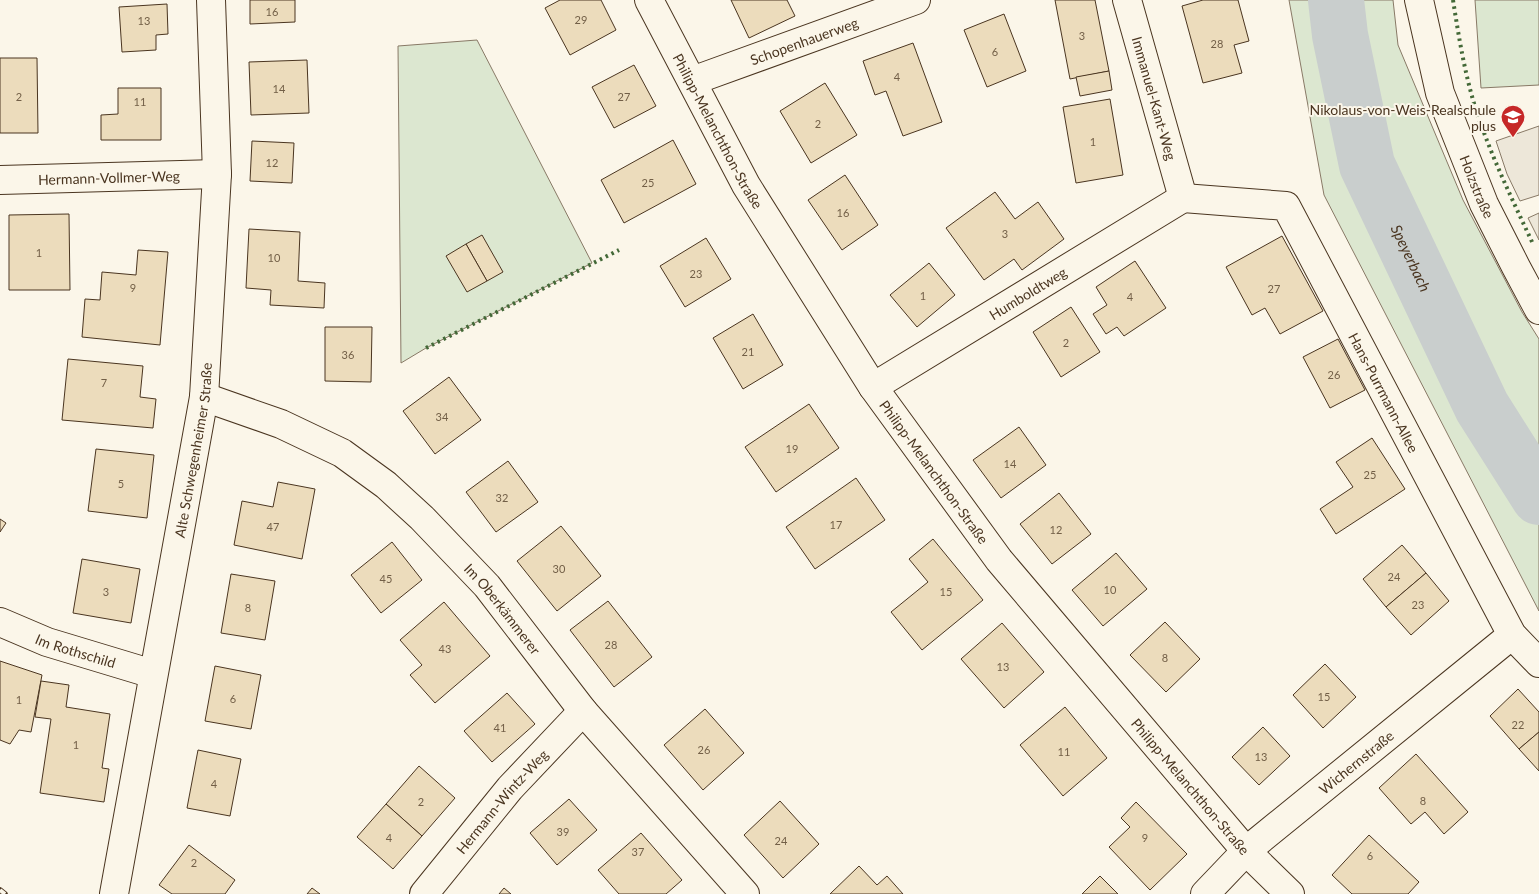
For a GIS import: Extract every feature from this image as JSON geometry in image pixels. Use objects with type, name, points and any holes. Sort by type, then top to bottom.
[{"type":"street","name":"Alte Schwegenheimer Straße","points":[[114,894],[204,397],[217,174],[211,0]]},
{"type":"street","name":"Philipp-Melanchthon-Straße","points":[[649,0],[746,185],[873,387],[999,560],[1246,851],[1290,894]]},
{"type":"street","name":"Schopenhauerweg","points":[[692,82],[916,0]]},
{"type":"street","name":"Immanuel-Kant-Weg","points":[[1127,0],[1183,198]]},
{"type":"street","name":"Holzstraße","points":[[1419,0],[1440,93],[1484,204],[1539,310]]},
{"type":"street","name":"Hermann-Vollmer-Weg","points":[[0,180],[217,174]]},
{"type":"street","name":"Humboldtweg","points":[[873,387],[1183,198]]},
{"type":"street","name":"Hans-Purrmann-Allee","points":[[1183,198],[1286,206],[1512,635],[1539,663]]},
{"type":"street","name":"Im Oberkämmerer","points":[[204,397],[281,424],[342,453],[386,485],[422,518],[487,586],[584,711],[745,894]]},
{"type":"street","name":"Im Rothschild","points":[[0,622],[47,642],[153,674]]},
{"type":"street","name":"Wichernstraße","points":[[1205,894],[1246,851],[1512,635]]},
{"type":"street","name":"Hermann-Wintz-Weg","points":[[424,894],[510,788],[584,711]]},
{"type":"green space","points":[[1289,0],[1393,0],[1398,45],[1463,200],[1522,312],[1539,339],[1539,611],[1324,195]]},
{"type":"green space","points":[[1475,0],[1539,0],[1539,85],[1481,88]]},
{"type":"green space","points":[[477,40],[592,263],[426,348],[401,363],[398,46]]},
{"type":"shaded area","points":[[1539,126],[1539,195],[1520,201],[1507,174],[1496,141]]},
{"type":"shaded area","points":[[1539,213],[1539,240],[1528,218]]},
{"type":"building","points":[[250,0],[295,0],[295,22],[250,24]]},
{"type":"building","points":[[560,0],[601,0],[616,30],[570,55],[545,8]]},
{"type":"building","points":[[731,0],[787,0],[795,16],[749,38]]},
{"type":"building","points":[[1055,0],[1095,0],[1109,71],[1070,79]]},
{"type":"building","points":[[1203,0],[1238,0],[1249,41],[1234,45],[1242,73],[1203,83],[1182,6]]},
{"type":"building","points":[[167,4],[168,34],[156,35],[156,50],[122,52],[119,7]]},
{"type":"building","points":[[1004,14],[1026,71],[987,87],[964,30]]},
{"type":"building","points":[[913,43],[942,122],[903,136],[886,91],[875,95],[863,61]]},
{"type":"building","points":[[0,58],[37,58],[38,133],[0,133]]},
{"type":"building","points":[[307,60],[309,113],[251,115],[249,62]]},
{"type":"building","points":[[634,65],[656,106],[614,128],[592,87]]},
{"type":"building","points":[[1109,71],[1112,90],[1080,96],[1076,77]]},
{"type":"building","points":[[825,83],[857,135],[811,163],[780,111]]},
{"type":"building","points":[[118,88],[161,88],[161,140],[101,140],[101,115],[118,114]]},
{"type":"building","points":[[1110,99],[1123,175],[1076,183],[1063,107]]},
{"type":"building","points":[[673,140],[696,184],[624,223],[601,180]]},
{"type":"building","points":[[252,141],[294,143],[292,183],[250,181]]},
{"type":"building","points":[[845,175],[878,225],[842,250],[808,200]]},
{"type":"building","points":[[995,192],[1015,219],[1038,202],[1064,239],[1022,270],[1014,259],[984,280],[946,228]]},
{"type":"building","points":[[69,214],[70,290],[9,290],[9,215]]},
{"type":"building","points":[[249,229],[300,232],[298,281],[325,283],[324,308],[270,305],[271,290],[246,288]]},
{"type":"building","points":[[482,235],[503,272],[487,281],[466,244]]},
{"type":"building","points":[[1282,236],[1323,311],[1280,334],[1265,308],[1252,315],[1226,267]]},
{"type":"building","points":[[706,238],[731,279],[685,307],[660,266]]},
{"type":"building","points":[[466,244],[487,281],[467,292],[446,256]]},
{"type":"building","points":[[138,250],[168,252],[160,345],[82,337],[85,299],[100,300],[102,272],[136,275]]},
{"type":"building","points":[[1135,261],[1166,308],[1124,336],[1117,327],[1106,334],[1093,314],[1107,305],[1096,287]]},
{"type":"building","points":[[929,263],[955,295],[917,327],[890,295]]},
{"type":"building","points":[[1071,307],[1100,352],[1061,377],[1033,332]]},
{"type":"building","points":[[753,314],[783,365],[743,389],[713,338]]},
{"type":"building","points":[[325,327],[372,327],[371,382],[325,381]]},
{"type":"building","points":[[1338,339],[1365,390],[1330,408],[1303,357]]},
{"type":"building","points":[[68,359],[143,366],[140,397],[156,399],[153,428],[62,420]]},
{"type":"building","points":[[449,377],[481,420],[435,454],[403,411]]},
{"type":"building","points":[[809,404],[839,448],[776,492],[745,447]]},
{"type":"building","points":[[1019,427],[1046,465],[1001,498],[973,460]]},
{"type":"building","points":[[1372,438],[1405,489],[1336,534],[1320,509],[1353,487],[1336,462]]},
{"type":"building","points":[[96,449],[154,455],[147,518],[88,511]]},
{"type":"building","points":[[508,461],[538,502],[496,532],[466,492]]},
{"type":"building","points":[[856,478],[885,520],[815,569],[786,527]]},
{"type":"building","points":[[278,482],[315,489],[302,559],[234,545],[242,501],[273,507]]},
{"type":"building","points":[[1059,493],[1091,534],[1052,564],[1020,524]]},
{"type":"building","points":[[0,519],[6,523],[0,532]]},
{"type":"building","points":[[561,526],[601,576],[557,611],[517,561]]},
{"type":"building","points":[[933,539],[983,600],[922,650],[891,612],[928,582],[909,559]]},
{"type":"building","points":[[392,542],[422,580],[381,613],[351,575]]},
{"type":"building","points":[[1402,545],[1426,573],[1386,607],[1363,579]]},
{"type":"building","points":[[1116,553],[1147,589],[1103,626],[1072,590]]},
{"type":"building","points":[[82,559],[140,569],[131,623],[73,613]]},
{"type":"building","points":[[1426,573],[1449,601],[1411,635],[1386,607]]},
{"type":"building","points":[[231,574],[275,581],[265,640],[221,633]]},
{"type":"building","points":[[608,601],[652,657],[614,687],[570,630]]},
{"type":"building","points":[[444,602],[490,656],[435,703],[410,675],[422,665],[400,640]]},
{"type":"building","points":[[1165,622],[1200,659],[1166,692],[1130,655]]},
{"type":"building","points":[[1002,623],[1044,672],[1004,708],[961,659]]},
{"type":"building","points":[[0,661],[42,675],[31,732],[19,730],[10,744],[0,740]]},
{"type":"building","points":[[1325,664],[1356,697],[1323,728],[1293,695]]},
{"type":"building","points":[[215,666],[261,675],[251,729],[205,721]]},
{"type":"building","points":[[41,681],[69,685],[66,707],[110,714],[102,768],[109,769],[104,802],[40,793],[51,719],[35,717]]},
{"type":"building","points":[[1518,689],[1539,712],[1539,732],[1519,749],[1490,716]]},
{"type":"building","points":[[507,693],[535,724],[492,762],[464,731]]},
{"type":"building","points":[[1065,707],[1107,758],[1063,796],[1020,745]]},
{"type":"building","points":[[705,709],[744,753],[703,790],[664,745]]},
{"type":"building","points":[[1263,727],[1290,756],[1259,785],[1232,757]]},
{"type":"building","points":[[1539,732],[1539,771],[1519,749]]},
{"type":"building","points":[[198,750],[241,759],[230,816],[187,808]]},
{"type":"building","points":[[1416,754],[1468,812],[1444,834],[1425,812],[1411,824],[1379,788]]},
{"type":"building","points":[[419,766],[455,798],[422,836],[386,804]]},
{"type":"building","points":[[569,799],[597,830],[557,865],[530,833]]},
{"type":"building","points":[[780,801],[819,844],[783,878],[744,835]]},
{"type":"building","points":[[1136,802],[1187,854],[1150,890],[1109,847],[1130,827],[1121,818]]},
{"type":"building","points":[[386,804],[422,836],[393,869],[357,837]]},
{"type":"building","points":[[641,833],[682,880],[666,894],[619,894],[598,870]]},
{"type":"building","points":[[1369,835],[1419,882],[1408,894],[1352,894],[1332,875]]},
{"type":"building","points":[[189,845],[235,880],[225,894],[172,894],[159,885]]},
{"type":"building","points":[[859,866],[877,885],[887,876],[903,894],[830,894]]},
{"type":"building","points":[[1100,876],[1118,894],[1082,894]]},
{"type":"building","points":[[312,888],[320,894],[307,894]]},
{"type":"building","points":[[504,888],[511,894],[499,894]]},
{"type":"waterway","name":"Speyerbach","points":[[1336,0],[1340,35],[1367,165],[1482,407],[1539,497]]},
{"type":"railway","points":[[0,890],[5,894]]},
{"type":"hedge","points":[[1453,0],[1460,43],[1477,113],[1510,196],[1533,244]]},
{"type":"hedge","points":[[426,348],[619,250]]},
{"type":"place","name":"Nikolaus-von-Weis-Realschule plus","points":[[1513,138]]}]
